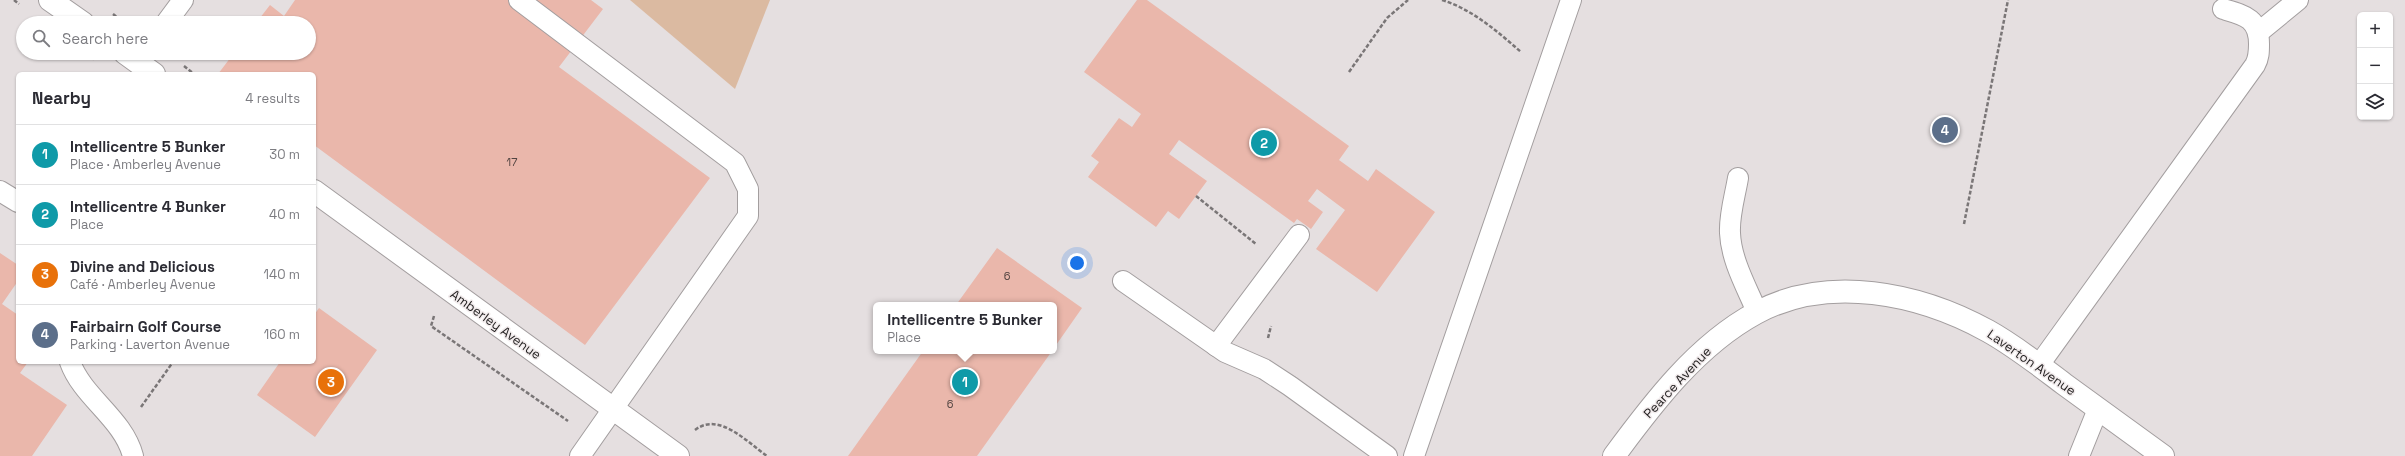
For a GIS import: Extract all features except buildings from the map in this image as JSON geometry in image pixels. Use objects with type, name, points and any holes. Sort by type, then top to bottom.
[{"type":"street","points":[[50,0],[73,16]]},
{"type":"street","name":"Amberley Avenue","points":[[316,192],[678,456]]},
{"type":"street","name":"Laverton Avenue","points":[[1793,299],[1814,294],[1846,292],[1881,294],[1946,312],[1987,331],[2039,365],[2163,456]]},
{"type":"street","name":"Pearce Avenue","points":[[1614,456],[1647,412],[1686,368],[1722,337],[1757,312],[1793,299]]},
{"type":"lane","points":[[171,16],[183,0]]},
{"type":"lane","points":[[519,0],[735,163],[748,189],[748,216],[614,410],[580,456]]},
{"type":"lane","points":[[1414,456],[1571,0]]},
{"type":"lane","points":[[2258,32],[2298,0]]},
{"type":"lane","points":[[2039,365],[2252,70],[2258,59],[2258,32],[2254,24],[2246,17],[2223,9]]},
{"type":"lane","points":[[1738,178],[1730,224],[1731,242],[1733,253],[1757,312]]},
{"type":"lane","points":[[0,191],[16,201]]},
{"type":"lane","points":[[1216,346],[1298,235]]},
{"type":"lane","points":[[1123,281],[1216,346],[1234,357],[1268,371],[1387,456]]},
{"type":"lane","points":[[71,364],[79,381],[123,433],[133,456]]},
{"type":"lane","points":[[2079,456],[2098,409]]},
{"type":"path","points":[[1349,72],[1387,18],[1408,0]]},
{"type":"path","points":[[1442,0],[1453,3],[1478,18],[1546,73]]},
{"type":"path","points":[[1964,224],[2008,0]]},
{"type":"path","points":[[1196,196],[1278,261]]},
{"type":"path","points":[[436,312],[431,326],[593,438]]},
{"type":"path","points":[[690,435],[698,428],[705,425],[726,426],[767,456]]},
{"type":"shaded area","points":[[630,0],[770,0],[735,89]]},
{"type":"place","name":"Fairbairn Golf Course","points":[[1945,130]]},
{"type":"place","name":"Intellicentre 4 Bunker","points":[[1264,143]]},
{"type":"place","name":"Divine and Delicious","points":[[331,382]]},
{"type":"place","name":"Intellicentre 5 Bunker","points":[[965,382]]}]
